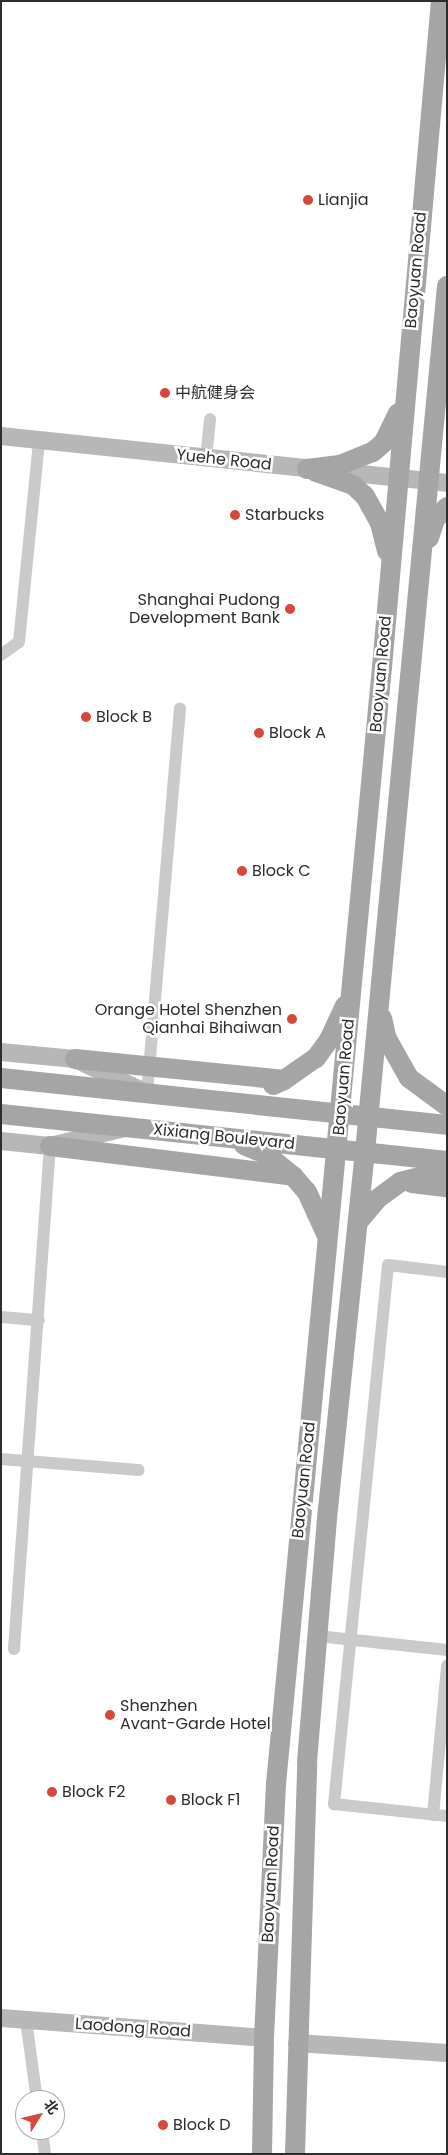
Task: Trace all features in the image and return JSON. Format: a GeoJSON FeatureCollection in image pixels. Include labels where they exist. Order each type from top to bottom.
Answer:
{"type":"FeatureCollection","features":[{"type":"Feature","properties":{"kind":"main road","name":"Baoyuan Road"},"geometry":{"type":"LineString","coordinates":[[262,2154],[264,2038],[276,1784],[391,574],[406,380],[441,1]]}},
{"type":"Feature","properties":{"kind":"main road","name":"Baoyuan Road"},"geometry":{"type":"LineString","coordinates":[[295,2154],[306,1762],[418,586],[438,482],[436,397],[447,286]]}},
{"type":"Feature","properties":{"kind":"main road"},"geometry":{"type":"LineString","coordinates":[[307,469],[340,465],[373,452],[384,442],[392,430],[406,380]]}},
{"type":"Feature","properties":{"kind":"main road"},"geometry":{"type":"LineString","coordinates":[[436,397],[439,425],[447,447]]}},
{"type":"Feature","properties":{"kind":"main road"},"geometry":{"type":"LineString","coordinates":[[307,469],[353,486],[365,496],[380,523],[391,574]]}},
{"type":"Feature","properties":{"kind":"main road"},"geometry":{"type":"LineString","coordinates":[[418,586],[435,519],[447,507]]}},
{"type":"Feature","properties":{"kind":"main road"},"geometry":{"type":"LineString","coordinates":[[212,1100],[244,1094],[284,1080],[316,1058],[329,1040],[341,1017],[353,980]]}},
{"type":"Feature","properties":{"kind":"main road"},"geometry":{"type":"LineString","coordinates":[[381,981],[382,1019],[387,1039],[409,1078],[447,1106]]}},
{"type":"Feature","properties":{"kind":"main road"},"geometry":{"type":"LineString","coordinates":[[75,1059],[284,1080]]}},
{"type":"Feature","properties":{"kind":"main road"},"geometry":{"type":"LineString","coordinates":[[1,1078],[447,1125]]}},
{"type":"Feature","properties":{"kind":"main road"},"geometry":{"type":"LineString","coordinates":[[426,1091],[447,1094]]}},
{"type":"Feature","properties":{"kind":"main road","name":"Xixiang Boulevard"},"geometry":{"type":"LineString","coordinates":[[1,1114],[447,1161]]}},
{"type":"Feature","properties":{"kind":"main road"},"geometry":{"type":"LineString","coordinates":[[216,1136],[249,1146],[267,1155],[293,1176],[310,1198],[328,1240]]}},
{"type":"Feature","properties":{"kind":"main road"},"geometry":{"type":"LineString","coordinates":[[50,1146],[293,1176]]}},
{"type":"Feature","properties":{"kind":"main road"},"geometry":{"type":"LineString","coordinates":[[358,1222],[377,1198],[400,1182],[447,1170]]}},
{"type":"Feature","properties":{"kind":"main road"},"geometry":{"type":"LineString","coordinates":[[400,1182],[447,1187]]}},
{"type":"Feature","properties":{"kind":"main road"},"geometry":{"type":"LineString","coordinates":[[324,1276],[332,1264],[341,1263],[348,1267],[352,1279]]}},
{"type":"Feature","properties":{"kind":"street"},"geometry":{"type":"LineString","coordinates":[[206,458],[210,419]]}},
{"type":"Feature","properties":{"kind":"street","name":"Yuehe Road"},"geometry":{"type":"LineString","coordinates":[[1,436],[438,482]]}},
{"type":"Feature","properties":{"kind":"street"},"geometry":{"type":"LineString","coordinates":[[1,655],[19,642],[39,440]]}},
{"type":"Feature","properties":{"kind":"street"},"geometry":{"type":"LineString","coordinates":[[1,1052],[75,1059],[147,1093],[180,708]]}},
{"type":"Feature","properties":{"kind":"street"},"geometry":{"type":"LineString","coordinates":[[1,1141],[50,1146],[128,1127]]}},
{"type":"Feature","properties":{"kind":"street"},"geometry":{"type":"LineString","coordinates":[[14,1649],[50,1146]]}},
{"type":"Feature","properties":{"kind":"street"},"geometry":{"type":"LineString","coordinates":[[447,1272],[388,1265],[334,1804],[447,1816]]}},
{"type":"Feature","properties":{"kind":"street"},"geometry":{"type":"LineString","coordinates":[[1,1317],[39,1320]]}},
{"type":"Feature","properties":{"kind":"street"},"geometry":{"type":"LineString","coordinates":[[1,1460],[139,1470]]}},
{"type":"Feature","properties":{"kind":"street"},"geometry":{"type":"LineString","coordinates":[[317,1636],[447,1650]]}},
{"type":"Feature","properties":{"kind":"street"},"geometry":{"type":"LineString","coordinates":[[433,1814],[447,1666]]}},
{"type":"Feature","properties":{"kind":"street","name":"Laodong Road"},"geometry":{"type":"LineString","coordinates":[[1,2018],[264,2038]]}},
{"type":"Feature","properties":{"kind":"street"},"geometry":{"type":"LineString","coordinates":[[26,2020],[36,2090]]}},
{"type":"Feature","properties":{"kind":"street"},"geometry":{"type":"LineString","coordinates":[[297,2043],[447,2053]]}},
{"type":"Feature","properties":{"kind":"street"},"geometry":{"type":"LineString","coordinates":[[43,2140],[45,2154]]}},
{"type":"Feature","properties":{"kind":"place","name":"Lianjia"},"geometry":{"type":"Point","coordinates":[308,200]}},
{"type":"Feature","properties":{"kind":"place","name":"中航健身会"},"geometry":{"type":"Point","coordinates":[165,393]}},
{"type":"Feature","properties":{"kind":"place","name":"Starbucks"},"geometry":{"type":"Point","coordinates":[235,515]}},
{"type":"Feature","properties":{"kind":"place","name":"Shanghai Pudong Development Bank"},"geometry":{"type":"Point","coordinates":[290,609]}},
{"type":"Feature","properties":{"kind":"place","name":"Block B"},"geometry":{"type":"Point","coordinates":[86,717]}},
{"type":"Feature","properties":{"kind":"place","name":"Block A"},"geometry":{"type":"Point","coordinates":[259,733]}},
{"type":"Feature","properties":{"kind":"place","name":"Block C"},"geometry":{"type":"Point","coordinates":[242,871]}},
{"type":"Feature","properties":{"kind":"place","name":"Orange Hotel Shenzhen Qianhai Bihaiwan"},"geometry":{"type":"Point","coordinates":[292,1019]}},
{"type":"Feature","properties":{"kind":"place","name":"Shenzhen Avant-Garde Hotel"},"geometry":{"type":"Point","coordinates":[110,1715]}},
{"type":"Feature","properties":{"kind":"place","name":"Block F2"},"geometry":{"type":"Point","coordinates":[52,1792]}},
{"type":"Feature","properties":{"kind":"place","name":"Block F1"},"geometry":{"type":"Point","coordinates":[171,1800]}},
{"type":"Feature","properties":{"kind":"place","name":"Block D"},"geometry":{"type":"Point","coordinates":[163,2125]}}]}
